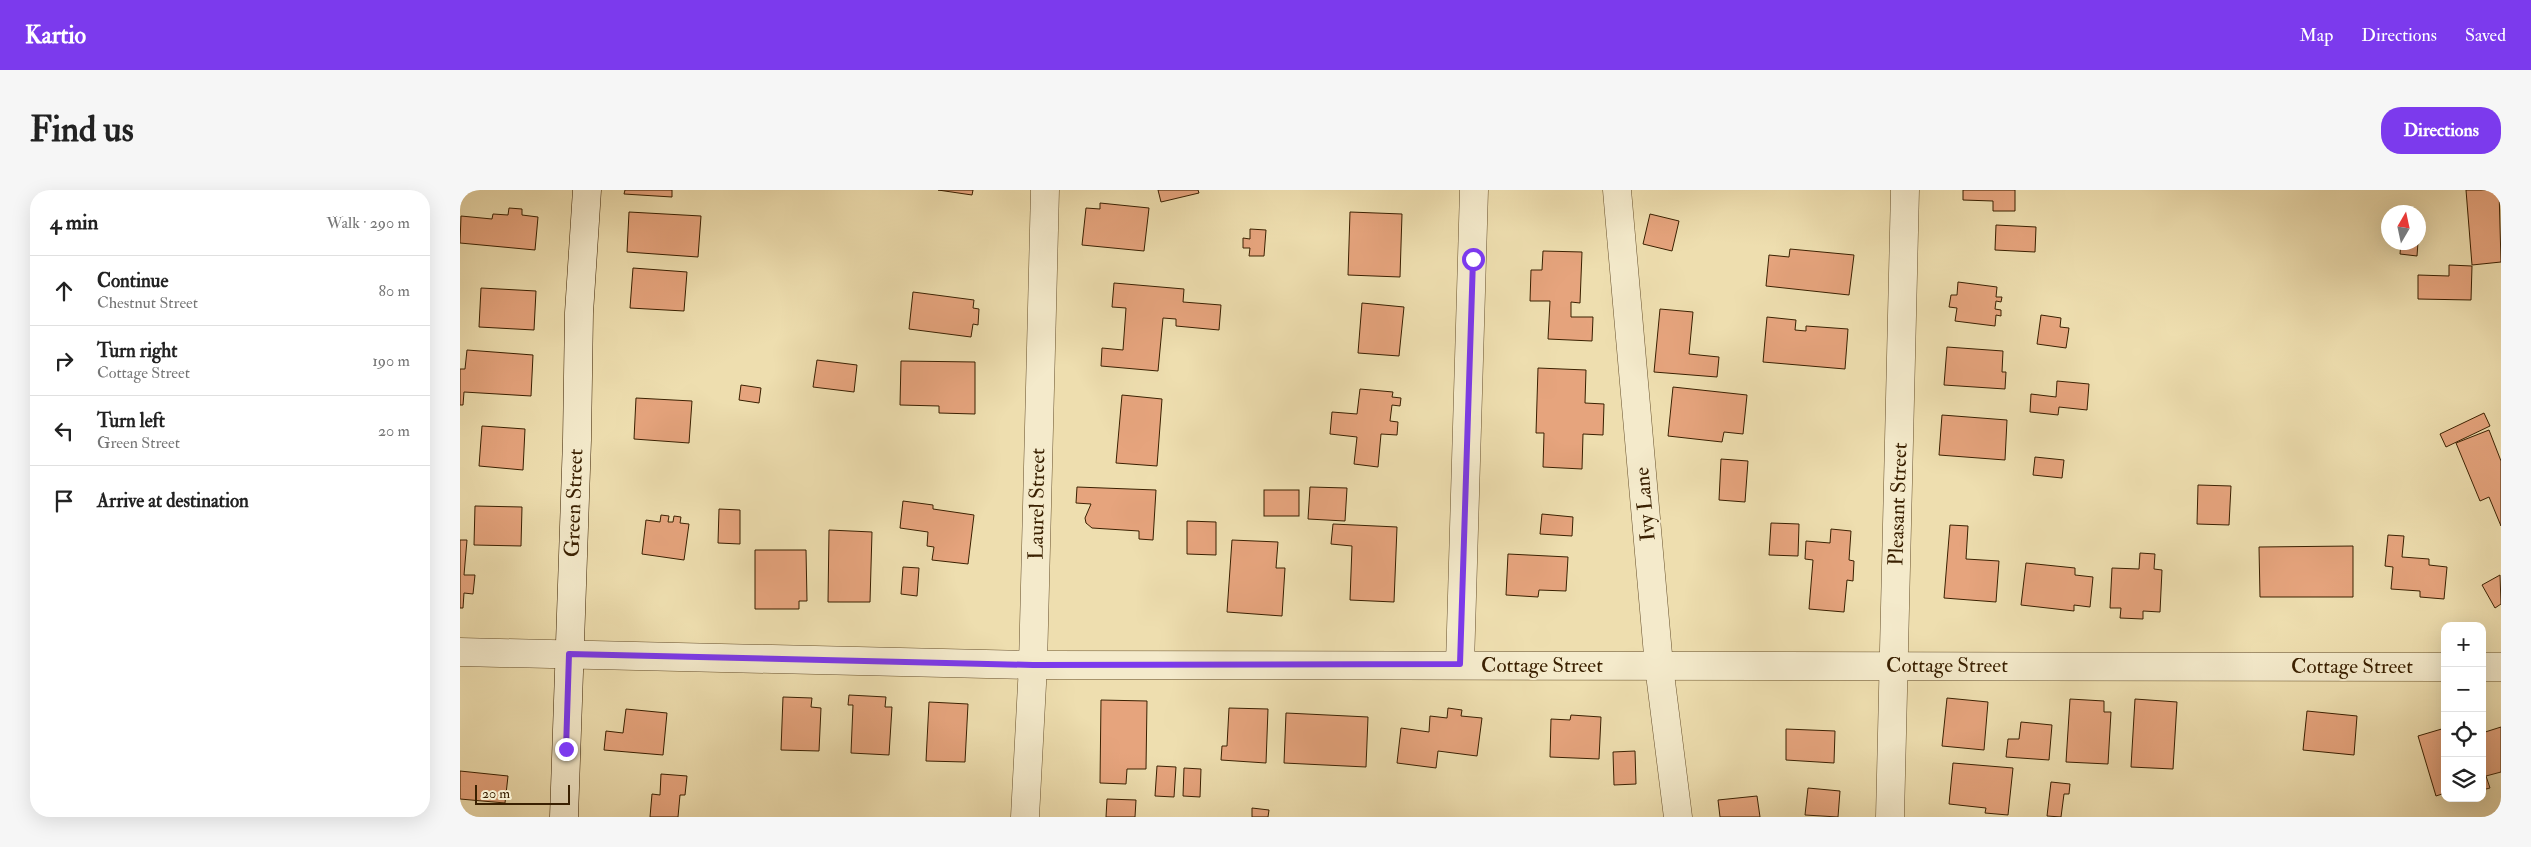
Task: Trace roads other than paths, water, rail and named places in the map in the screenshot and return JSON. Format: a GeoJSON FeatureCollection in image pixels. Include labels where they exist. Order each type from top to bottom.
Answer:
{"type":"FeatureCollection","features":[{"type":"Feature","properties":{"kind":"street","name":"Green Street"},"geometry":{"type":"LineString","coordinates":[[564,817],[579,313],[587,190]]}},
{"type":"Feature","properties":{"kind":"street","name":"Laurel Street"},"geometry":{"type":"LineString","coordinates":[[1025,817],[1033,665],[1045,190]]}},
{"type":"Feature","properties":{"kind":"street"},"geometry":{"type":"LineString","coordinates":[[1460,664],[1474,190]]}},
{"type":"Feature","properties":{"kind":"street","name":"Ivy Lane"},"geometry":{"type":"LineString","coordinates":[[1617,190],[1659,666],[1678,817]]}},
{"type":"Feature","properties":{"kind":"street","name":"Pleasant Street"},"geometry":{"type":"LineString","coordinates":[[1890,817],[1906,190]]}},
{"type":"Feature","properties":{"kind":"street","name":"Cottage Street"},"geometry":{"type":"LineString","coordinates":[[460,652],[1033,665],[2441,666]]}},
{"type":"Feature","properties":{"kind":"street"},"geometry":{"type":"LineString","coordinates":[[2486,667],[2501,667]]}}]}
